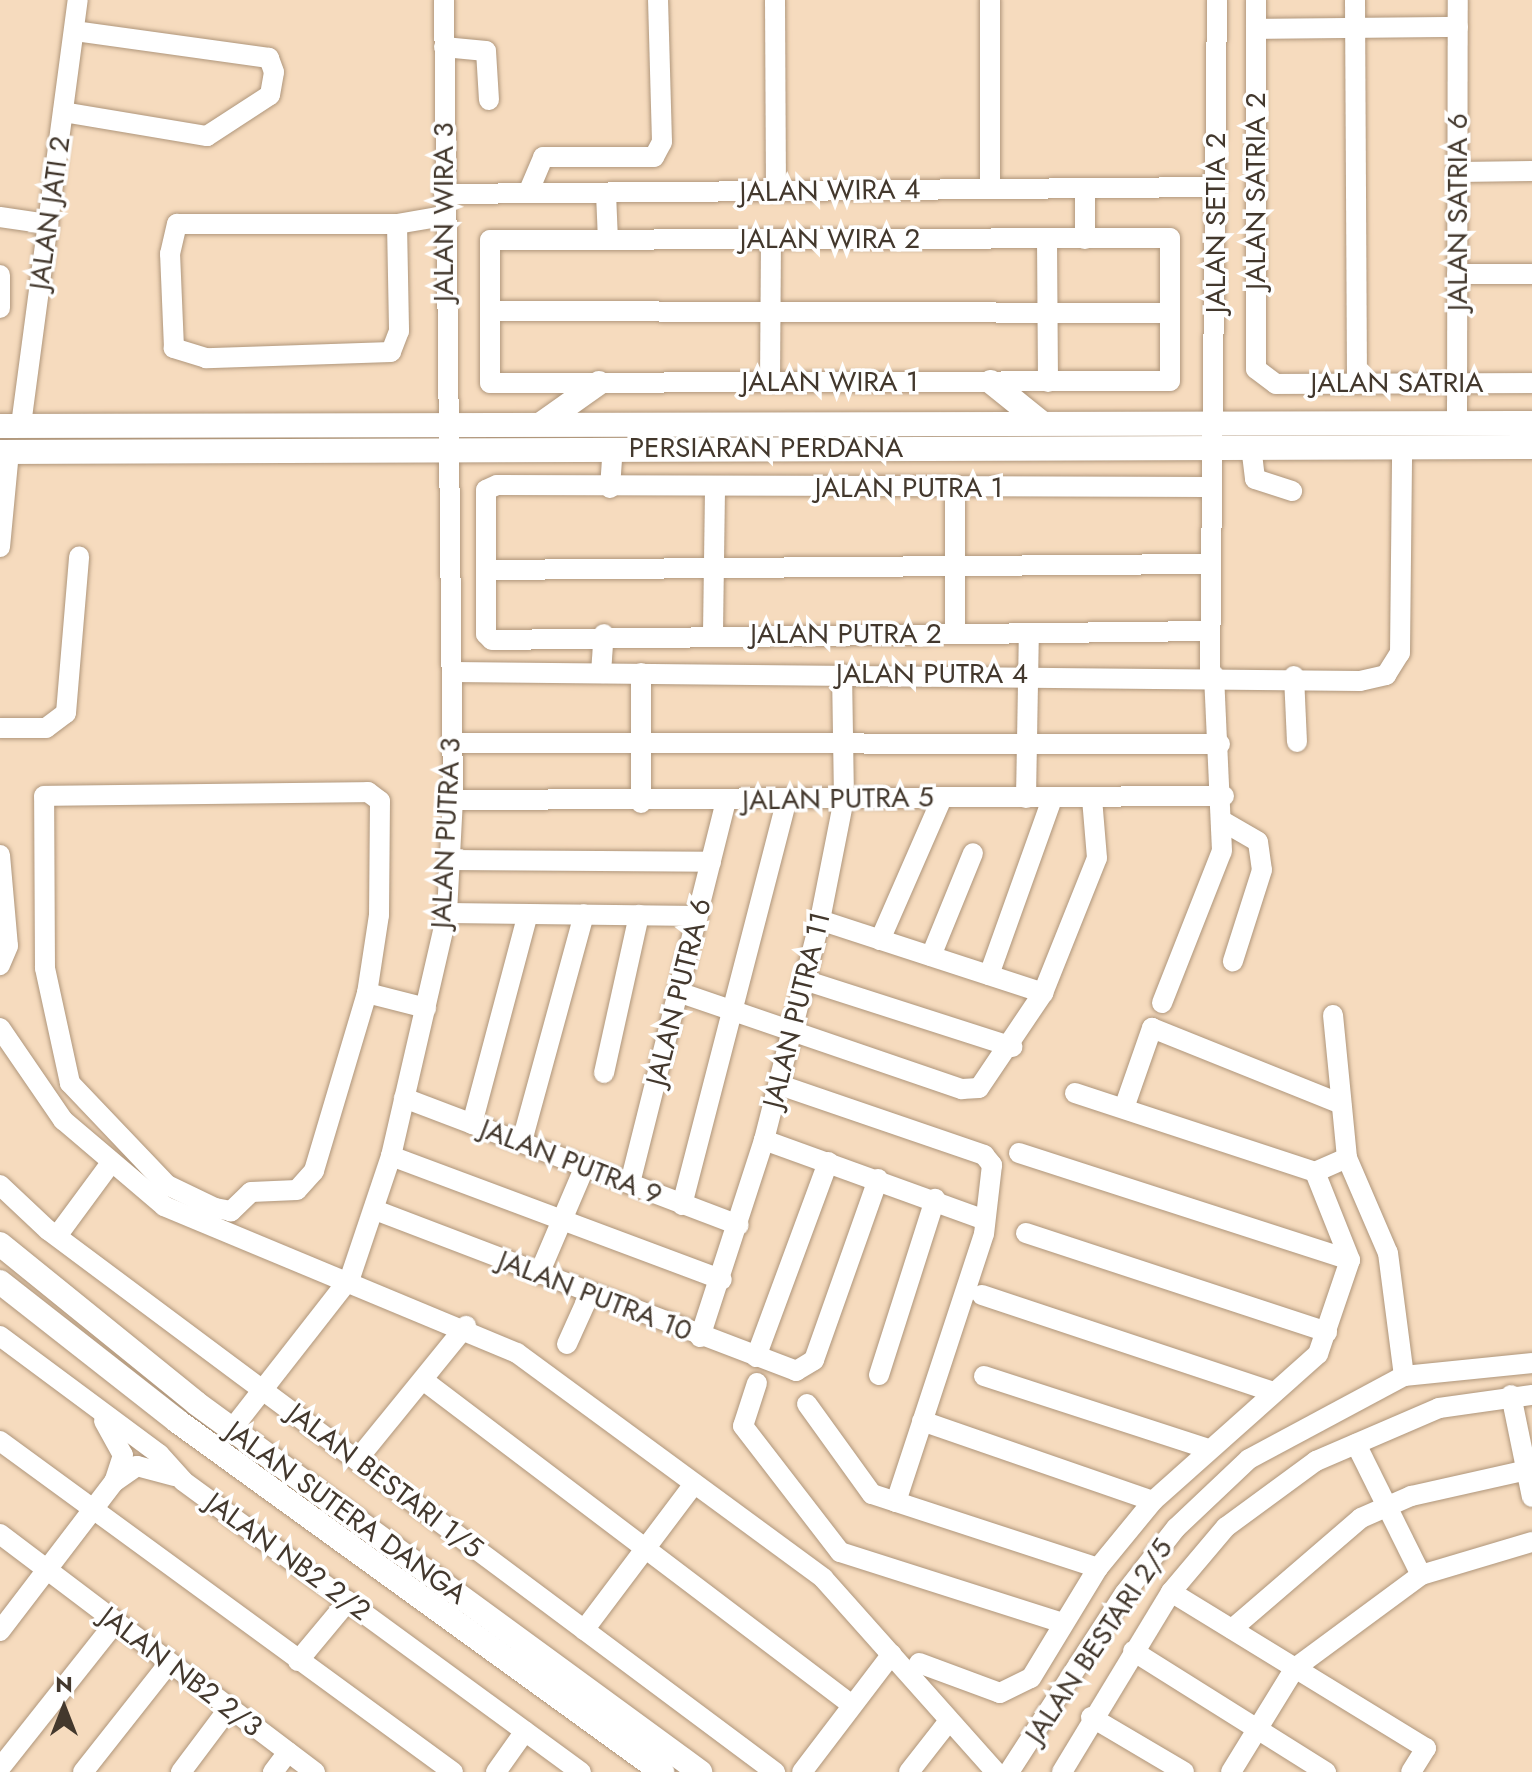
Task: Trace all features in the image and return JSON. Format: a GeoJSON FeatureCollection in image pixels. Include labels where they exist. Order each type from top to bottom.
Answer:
{"type":"FeatureCollection","features":[{"type":"Feature","properties":{"kind":"main road"},"geometry":{"type":"LineString","coordinates":[[991,382],[1042,423]]}},
{"type":"Feature","properties":{"kind":"main road"},"geometry":{"type":"LineString","coordinates":[[541,424],[599,383]]}},
{"type":"Feature","properties":{"kind":"main road","name":"PERSIARAN PERDANA"},"geometry":{"type":"LineString","coordinates":[[10,426],[1042,423],[1213,435],[1251,446],[1532,447]]}},
{"type":"Feature","properties":{"kind":"main road","name":"PERSIARAN PERDANA"},"geometry":{"type":"LineString","coordinates":[[4,461],[1213,435],[1457,423],[1532,423]]}},
{"type":"Feature","properties":{"kind":"main road","name":"JALAN SUTERA DANGA"},"geometry":{"type":"LineString","coordinates":[[0,1244],[232,1429],[700,1772]]}},
{"type":"Feature","properties":{"kind":"main road","name":"JALAN SUTERA DANGA"},"geometry":{"type":"LineString","coordinates":[[0,1282],[177,1421],[662,1772]]}},
{"type":"Feature","properties":{"kind":"street","name":"JALAN JATI 2"},"geometry":{"type":"LineString","coordinates":[[10,426],[48,224],[78,0]]}},
{"type":"Feature","properties":{"kind":"street","name":"JALAN WIRA 3"},"geometry":{"type":"LineString","coordinates":[[444,0],[444,424]]}},
{"type":"Feature","properties":{"kind":"street"},"geometry":{"type":"LineString","coordinates":[[528,193],[543,157],[654,157],[662,142],[658,0]]}},
{"type":"Feature","properties":{"kind":"street"},"geometry":{"type":"LineString","coordinates":[[775,0],[776,191]]}},
{"type":"Feature","properties":{"kind":"street"},"geometry":{"type":"LineString","coordinates":[[990,0],[990,189]]}},
{"type":"Feature","properties":{"kind":"street","name":"JALAN SETIA 2"},"geometry":{"type":"LineString","coordinates":[[1162,1003],[1222,851],[1224,822],[1209,631],[1208,487],[1213,435],[1217,0]]}},
{"type":"Feature","properties":{"kind":"street","name":"JALAN SATRIA 2"},"geometry":{"type":"LineString","coordinates":[[1256,0],[1256,369],[1264,380]]}},
{"type":"Feature","properties":{"kind":"street"},"geometry":{"type":"LineString","coordinates":[[1355,0],[1357,384]]}},
{"type":"Feature","properties":{"kind":"street","name":"JALAN SATRIA 6"},"geometry":{"type":"LineString","coordinates":[[1457,423],[1458,0]]}},
{"type":"Feature","properties":{"kind":"street"},"geometry":{"type":"LineString","coordinates":[[1256,29],[1458,27]]}},
{"type":"Feature","properties":{"kind":"street"},"geometry":{"type":"LineString","coordinates":[[63,112],[194,139],[270,95],[274,72],[269,58],[74,31]]}},
{"type":"Feature","properties":{"kind":"street"},"geometry":{"type":"LineString","coordinates":[[444,47],[486,51],[489,100]]}},
{"type":"Feature","properties":{"kind":"street"},"geometry":{"type":"LineString","coordinates":[[1458,172],[1532,171]]}},
{"type":"Feature","properties":{"kind":"street","name":"JALAN WIRA 4"},"geometry":{"type":"LineString","coordinates":[[444,194],[1216,187]]}},
{"type":"Feature","properties":{"kind":"street"},"geometry":{"type":"LineString","coordinates":[[1085,188],[1085,239]]}},
{"type":"Feature","properties":{"kind":"street"},"geometry":{"type":"LineString","coordinates":[[606,193],[608,240]]}},
{"type":"Feature","properties":{"kind":"street"},"geometry":{"type":"LineString","coordinates":[[397,224],[399,331],[391,352],[206,358],[174,348],[170,254],[177,224],[397,224],[444,216]]}},
{"type":"Feature","properties":{"kind":"street"},"geometry":{"type":"LineString","coordinates":[[0,217],[48,224]]}},
{"type":"Feature","properties":{"kind":"street","name":"JALAN WIRA 2"},"geometry":{"type":"LineString","coordinates":[[490,311],[490,240],[1170,238],[1170,313]]}},
{"type":"Feature","properties":{"kind":"street"},"geometry":{"type":"LineString","coordinates":[[770,382],[771,239]]}},
{"type":"Feature","properties":{"kind":"street"},"geometry":{"type":"LineString","coordinates":[[1047,239],[1048,382]]}},
{"type":"Feature","properties":{"kind":"street"},"geometry":{"type":"LineString","coordinates":[[1457,274],[1532,274]]}},
{"type":"Feature","properties":{"kind":"street"},"geometry":{"type":"LineString","coordinates":[[0,275],[0,308]]}},
{"type":"Feature","properties":{"kind":"street"},"geometry":{"type":"LineString","coordinates":[[490,311],[1170,313]]}},
{"type":"Feature","properties":{"kind":"street","name":"JALAN WIRA 1"},"geometry":{"type":"LineString","coordinates":[[490,311],[490,383],[1170,381],[1170,313]]}},
{"type":"Feature","properties":{"kind":"street","name":"JALAN SATRIA"},"geometry":{"type":"LineString","coordinates":[[1264,380],[1357,384],[1532,383]]}},
{"type":"Feature","properties":{"kind":"street","name":"JALAN PUTRA 3"},"geometry":{"type":"LineString","coordinates":[[232,1429],[350,1278],[391,1156],[447,913],[453,800],[444,424]]}},
{"type":"Feature","properties":{"kind":"street"},"geometry":{"type":"LineString","coordinates":[[1251,446],[1255,479],[1292,491]]}},
{"type":"Feature","properties":{"kind":"street","name":"JALAN PUTRA 4"},"geometry":{"type":"LineString","coordinates":[[452,672],[1212,675],[1360,681],[1386,675],[1400,653],[1402,447]]}},
{"type":"Feature","properties":{"kind":"street"},"geometry":{"type":"LineString","coordinates":[[610,488],[613,449]]}},
{"type":"Feature","properties":{"kind":"street"},"geometry":{"type":"LineString","coordinates":[[0,547],[4,461]]}},
{"type":"Feature","properties":{"kind":"street","name":"JALAN PUTRA 1"},"geometry":{"type":"LineString","coordinates":[[486,570],[486,490],[1208,487]]}},
{"type":"Feature","properties":{"kind":"street"},"geometry":{"type":"LineString","coordinates":[[713,633],[715,488]]}},
{"type":"Feature","properties":{"kind":"street"},"geometry":{"type":"LineString","coordinates":[[955,488],[955,634]]}},
{"type":"Feature","properties":{"kind":"street"},"geometry":{"type":"LineString","coordinates":[[0,728],[46,728],[66,713],[79,557]]}},
{"type":"Feature","properties":{"kind":"street"},"geometry":{"type":"LineString","coordinates":[[486,570],[1209,564]]}},
{"type":"Feature","properties":{"kind":"street","name":"JALAN PUTRA 2"},"geometry":{"type":"LineString","coordinates":[[486,570],[486,634],[492,640],[604,634],[1209,631]]}},
{"type":"Feature","properties":{"kind":"street"},"geometry":{"type":"LineString","coordinates":[[601,673],[604,634]]}},
{"type":"Feature","properties":{"kind":"street"},"geometry":{"type":"LineString","coordinates":[[1026,798],[1029,634]]}},
{"type":"Feature","properties":{"kind":"street"},"geometry":{"type":"LineString","coordinates":[[641,673],[641,803]]}},
{"type":"Feature","properties":{"kind":"street","name":"JALAN PUTRA 11"},"geometry":{"type":"LineString","coordinates":[[700,1337],[722,1280],[780,1085],[820,920],[844,799],[842,674]]}},
{"type":"Feature","properties":{"kind":"street"},"geometry":{"type":"LineString","coordinates":[[1294,676],[1297,742]]}},
{"type":"Feature","properties":{"kind":"street"},"geometry":{"type":"LineString","coordinates":[[452,743],[1220,744]]}},
{"type":"Feature","properties":{"kind":"street"},"geometry":{"type":"LineString","coordinates":[[368,792],[380,801],[381,815],[379,915],[367,993],[314,1171],[297,1190],[251,1192],[231,1211],[167,1185],[70,1083],[45,968],[44,796],[368,792]]}},
{"type":"Feature","properties":{"kind":"street","name":"JALAN PUTRA 5"},"geometry":{"type":"LineString","coordinates":[[453,800],[641,803],[1224,796]]}},
{"type":"Feature","properties":{"kind":"street"},"geometry":{"type":"LineString","coordinates":[[880,940],[942,798]]}},
{"type":"Feature","properties":{"kind":"street"},"geometry":{"type":"LineString","coordinates":[[989,975],[1052,799]]}},
{"type":"Feature","properties":{"kind":"street"},"geometry":{"type":"LineString","coordinates":[[681,993],[793,1027],[962,1089],[993,1078],[1043,993],[1097,858],[1092,799]]}},
{"type":"Feature","properties":{"kind":"street"},"geometry":{"type":"LineString","coordinates":[[682,1205],[787,800]]}},
{"type":"Feature","properties":{"kind":"street","name":"JALAN PUTRA 6"},"geometry":{"type":"LineString","coordinates":[[630,1183],[681,993],[726,801]]}},
{"type":"Feature","properties":{"kind":"street"},"geometry":{"type":"LineString","coordinates":[[1224,822],[1258,842],[1262,870],[1233,961]]}},
{"type":"Feature","properties":{"kind":"street"},"geometry":{"type":"LineString","coordinates":[[931,956],[973,853]]}},
{"type":"Feature","properties":{"kind":"street"},"geometry":{"type":"LineString","coordinates":[[0,855],[8,946],[0,965]]}},
{"type":"Feature","properties":{"kind":"street"},"geometry":{"type":"LineString","coordinates":[[450,860],[711,862]]}},
{"type":"Feature","properties":{"kind":"street"},"geometry":{"type":"LineString","coordinates":[[447,913],[698,916]]}},
{"type":"Feature","properties":{"kind":"street"},"geometry":{"type":"LineString","coordinates":[[472,1124],[528,914]]}},
{"type":"Feature","properties":{"kind":"street"},"geometry":{"type":"LineString","coordinates":[[522,1141],[584,914]]}},
{"type":"Feature","properties":{"kind":"street"},"geometry":{"type":"LineString","coordinates":[[604,1073],[639,915]]}},
{"type":"Feature","properties":{"kind":"street"},"geometry":{"type":"LineString","coordinates":[[820,920],[1043,993]]}},
{"type":"Feature","properties":{"kind":"street"},"geometry":{"type":"LineString","coordinates":[[804,980],[1013,1047]]}},
{"type":"Feature","properties":{"kind":"street"},"geometry":{"type":"LineString","coordinates":[[367,993],[426,1008]]}},
{"type":"Feature","properties":{"kind":"street"},"geometry":{"type":"LineString","coordinates":[[1333,1015],[1347,1158],[1388,1253],[1404,1376]]}},
{"type":"Feature","properties":{"kind":"street"},"geometry":{"type":"LineString","coordinates":[[0,1028],[63,1120],[110,1164],[164,1206],[466,1326],[517,1353],[823,1578],[948,1722],[996,1772]]}},
{"type":"Feature","properties":{"kind":"street"},"geometry":{"type":"LineString","coordinates":[[1124,1108],[1152,1028],[1341,1104]]}},
{"type":"Feature","properties":{"kind":"street"},"geometry":{"type":"LineString","coordinates":[[780,1085],[988,1157],[982,1219],[984,1234],[896,1502]]}},
{"type":"Feature","properties":{"kind":"street"},"geometry":{"type":"LineString","coordinates":[[1075,1093],[1315,1172],[1347,1158]]}},
{"type":"Feature","properties":{"kind":"street","name":"JALAN PUTRA 9"},"geometry":{"type":"LineString","coordinates":[[404,1098],[739,1225]]}},
{"type":"Feature","properties":{"kind":"street"},"geometry":{"type":"LineString","coordinates":[[764,1140],[935,1199],[982,1219]]}},
{"type":"Feature","properties":{"kind":"street"},"geometry":{"type":"LineString","coordinates":[[1019,1153],[1350,1260]]}},
{"type":"Feature","properties":{"kind":"street"},"geometry":{"type":"LineString","coordinates":[[391,1156],[722,1280]]}},
{"type":"Feature","properties":{"kind":"street"},"geometry":{"type":"LineString","coordinates":[[756,1357],[828,1162]]}},
{"type":"Feature","properties":{"kind":"street"},"geometry":{"type":"LineString","coordinates":[[57,1236],[110,1164]]}},
{"type":"Feature","properties":{"kind":"street"},"geometry":{"type":"LineString","coordinates":[[539,1274],[585,1166]]}},
{"type":"Feature","properties":{"kind":"street"},"geometry":{"type":"LineString","coordinates":[[919,1663],[1000,1693],[1019,1687],[1098,1568],[1153,1501],[1205,1448],[1318,1354],[1350,1260],[1315,1172]]}},
{"type":"Feature","properties":{"kind":"street","name":"JALAN PUTRA 10"},"geometry":{"type":"LineString","coordinates":[[375,1210],[700,1337],[796,1371],[814,1360],[878,1179]]}},
{"type":"Feature","properties":{"kind":"street","name":"JALAN BESTARI 1/5"},"geometry":{"type":"LineString","coordinates":[[0,1185],[57,1236],[775,1772]]}},
{"type":"Feature","properties":{"kind":"street"},"geometry":{"type":"LineString","coordinates":[[879,1375],[935,1199]]}},
{"type":"Feature","properties":{"kind":"street"},"geometry":{"type":"LineString","coordinates":[[1026,1233],[1327,1332]]}},
{"type":"Feature","properties":{"kind":"street"},"geometry":{"type":"LineString","coordinates":[[567,1344],[590,1293]]}},
{"type":"Feature","properties":{"kind":"street"},"geometry":{"type":"LineString","coordinates":[[982,1295],[1274,1392]]}},
{"type":"Feature","properties":{"kind":"street"},"geometry":{"type":"LineString","coordinates":[[357,1460],[466,1326]]}},
{"type":"Feature","properties":{"kind":"street","name":"JALAN NB2 2/2"},"geometry":{"type":"LineString","coordinates":[[0,1336],[98,1415],[159,1454],[183,1481],[581,1772]]}},
{"type":"Feature","properties":{"kind":"street","name":"JALAN BESTARI 2/5"},"geometry":{"type":"LineString","coordinates":[[1009,1772],[1176,1528],[1249,1459],[1404,1376],[1532,1363]]}},
{"type":"Feature","properties":{"kind":"street"},"geometry":{"type":"LineString","coordinates":[[984,1376],[1205,1448]]}},
{"type":"Feature","properties":{"kind":"street"},"geometry":{"type":"LineString","coordinates":[[423,1380],[644,1553],[852,1705]]}},
{"type":"Feature","properties":{"kind":"street"},"geometry":{"type":"LineString","coordinates":[[757,1383],[743,1426],[840,1552],[1062,1623]]}},
{"type":"Feature","properties":{"kind":"street"},"geometry":{"type":"LineString","coordinates":[[1062,1772],[1091,1717],[1171,1592],[1226,1527],[1316,1461],[1439,1408],[1522,1395],[1532,1497]]}},
{"type":"Feature","properties":{"kind":"street"},"geometry":{"type":"LineString","coordinates":[[807,1404],[872,1494],[1098,1568]]}},
{"type":"Feature","properties":{"kind":"street"},"geometry":{"type":"LineString","coordinates":[[0,1631],[114,1482],[123,1455],[98,1415]]}},
{"type":"Feature","properties":{"kind":"street"},"geometry":{"type":"LineString","coordinates":[[922,1421],[1153,1501]]}},
{"type":"Feature","properties":{"kind":"street"},"geometry":{"type":"LineString","coordinates":[[0,1441],[453,1772]]}},
{"type":"Feature","properties":{"kind":"street"},"geometry":{"type":"LineString","coordinates":[[1356,1444],[1421,1575]]}},
{"type":"Feature","properties":{"kind":"street"},"geometry":{"type":"LineString","coordinates":[[114,1482],[151,1465],[183,1481]]}},
{"type":"Feature","properties":{"kind":"street"},"geometry":{"type":"LineString","coordinates":[[1232,1629],[1361,1518],[1387,1507],[1529,1469]]}},
{"type":"Feature","properties":{"kind":"street"},"geometry":{"type":"LineString","coordinates":[[584,1630],[694,1484]]}},
{"type":"Feature","properties":{"kind":"street","name":"JALAN NB2 2/3"},"geometry":{"type":"LineString","coordinates":[[0,1534],[46,1573],[315,1772]]}},
{"type":"Feature","properties":{"kind":"street"},"geometry":{"type":"LineString","coordinates":[[1231,1772],[1295,1668],[1421,1575],[1532,1542]]}},
{"type":"Feature","properties":{"kind":"street"},"geometry":{"type":"LineString","coordinates":[[1171,1592],[1426,1748],[1411,1772]]}},
{"type":"Feature","properties":{"kind":"street"},"geometry":{"type":"LineString","coordinates":[[298,1661],[348,1601]]}},
{"type":"Feature","properties":{"kind":"street"},"geometry":{"type":"LineString","coordinates":[[0,1768],[115,1623]]}},
{"type":"Feature","properties":{"kind":"street"},"geometry":{"type":"LineString","coordinates":[[1133,1651],[1326,1772]]}},
{"type":"Feature","properties":{"kind":"street"},"geometry":{"type":"LineString","coordinates":[[802,1772],[892,1654]]}},
{"type":"Feature","properties":{"kind":"street"},"geometry":{"type":"LineString","coordinates":[[83,1772],[169,1663]]}},
{"type":"Feature","properties":{"kind":"street"},"geometry":{"type":"LineString","coordinates":[[181,1772],[229,1708]]}},
{"type":"Feature","properties":{"kind":"street"},"geometry":{"type":"LineString","coordinates":[[1091,1717],[1184,1772]]}},
{"type":"Feature","properties":{"kind":"street"},"geometry":{"type":"LineString","coordinates":[[909,1772],[948,1722]]}},
{"type":"Feature","properties":{"kind":"street"},"geometry":{"type":"LineString","coordinates":[[496,1772],[525,1731]]}},
{"type":"Feature","properties":{"kind":"street"},"geometry":{"type":"LineString","coordinates":[[273,1772],[288,1752]]}}]}
